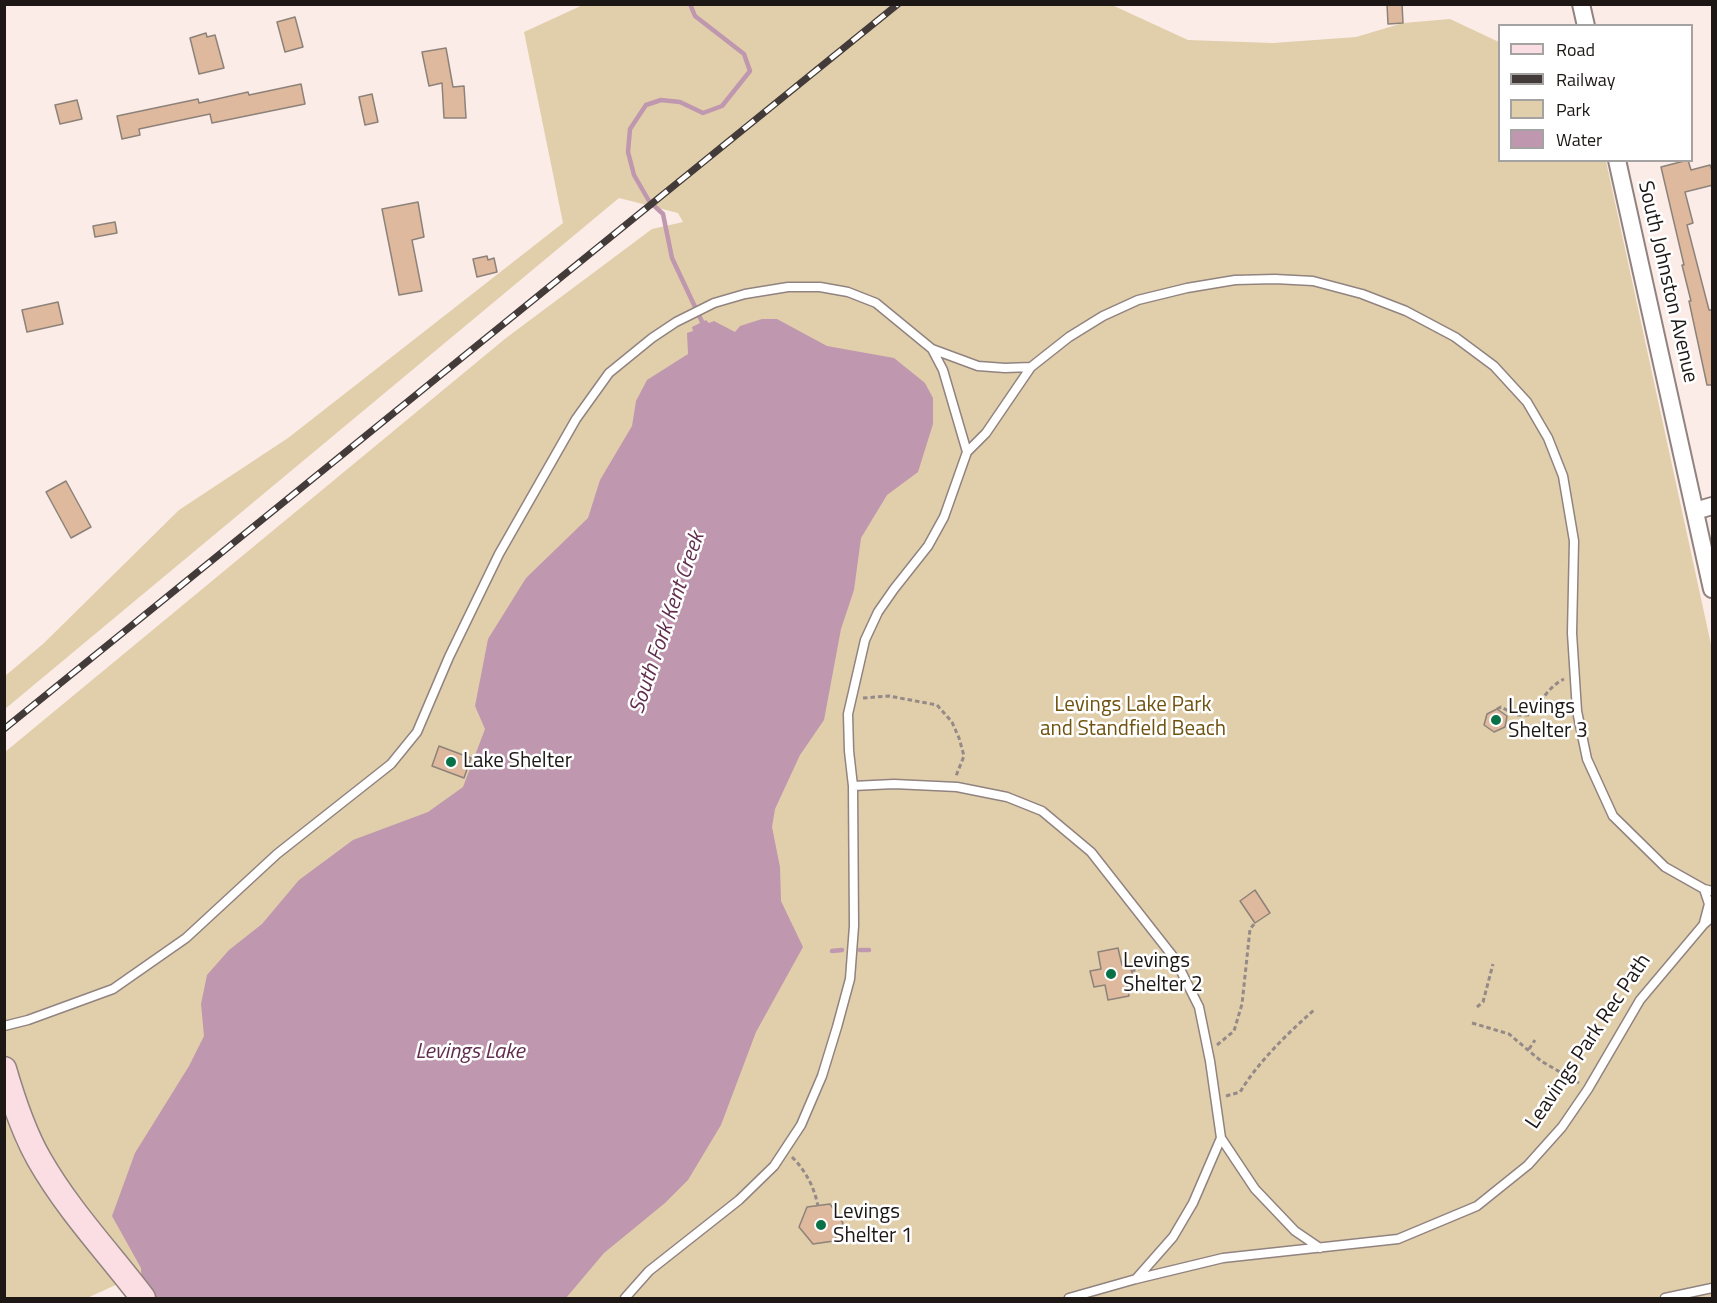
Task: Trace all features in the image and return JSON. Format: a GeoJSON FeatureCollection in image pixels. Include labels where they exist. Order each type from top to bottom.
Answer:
{"type":"FeatureCollection","features":[{"type":"Feature","properties":{"kind":"street"},"geometry":{"type":"LineString","coordinates":[[1581,4],[1586,24]]}},
{"type":"Feature","properties":{"kind":"street","name":"South Johnston Avenue"},"geometry":{"type":"LineString","coordinates":[[1617,162],[1713,589]]}},
{"type":"Feature","properties":{"kind":"street"},"geometry":{"type":"LineString","coordinates":[[1695,511],[1713,506]]}},
{"type":"Feature","properties":{"kind":"street"},"geometry":{"type":"LineString","coordinates":[[4,1069],[15,1108],[38,1158],[70,1207],[139,1293]]}},
{"type":"Feature","properties":{"kind":"lane"},"geometry":{"type":"LineString","coordinates":[[625,1299],[649,1271],[739,1200],[774,1166],[801,1125],[822,1076],[850,979],[854,926],[853,786],[849,751],[849,714],[865,640],[878,612],[928,546],[944,518],[967,452],[986,433],[1030,368],[1069,337],[1103,316],[1138,300],[1187,288],[1236,280],[1313,281],[1362,294],[1406,311],[1455,338],[1494,366],[1527,402],[1548,438],[1563,476],[1574,541],[1572,633],[1577,711],[1587,759],[1613,816],[1665,867],[1708,890],[1709,904],[1704,924]]}},
{"type":"Feature","properties":{"kind":"lane"},"geometry":{"type":"LineString","coordinates":[[4,1026],[28,1020],[113,988],[186,938],[277,854],[391,764],[417,732],[448,657],[500,554],[576,419],[609,373],[652,338],[676,322],[714,303],[746,294],[788,287],[820,287],[849,292],[876,303],[932,349],[978,366],[1030,368]]}},
{"type":"Feature","properties":{"kind":"lane"},"geometry":{"type":"LineString","coordinates":[[932,349],[943,370],[967,452]]}},
{"type":"Feature","properties":{"kind":"lane"},"geometry":{"type":"LineString","coordinates":[[853,786],[894,784],[957,787],[1007,797],[1042,811],[1091,852],[1175,959],[1199,1007],[1210,1061],[1221,1138],[1255,1190],[1295,1231],[1321,1248]]}},
{"type":"Feature","properties":{"kind":"lane"},"geometry":{"type":"LineString","coordinates":[[1069,1299],[1136,1279],[1223,1258],[1398,1239],[1477,1206],[1528,1165],[1562,1127],[1588,1089],[1640,1000],[1704,924],[1713,917]]}},
{"type":"Feature","properties":{"kind":"lane"},"geometry":{"type":"LineString","coordinates":[[1136,1279],[1178,1229],[1193,1203],[1221,1138]]}},
{"type":"Feature","properties":{"kind":"lane"},"geometry":{"type":"LineString","coordinates":[[1665,1299],[1713,1288]]}},
{"type":"Feature","properties":{"kind":"path"},"geometry":{"type":"LineString","coordinates":[[1563,669],[1564,688]]}},
{"type":"Feature","properties":{"kind":"path"},"geometry":{"type":"LineString","coordinates":[[1497,709],[1501,707],[1516,715],[1530,715],[1554,684],[1563,679],[1575,680]]}},
{"type":"Feature","properties":{"kind":"path"},"geometry":{"type":"LineString","coordinates":[[853,695],[860,698],[889,696],[937,705],[952,722],[960,738],[964,756],[954,781]]}},
{"type":"Feature","properties":{"kind":"path"},"geometry":{"type":"LineString","coordinates":[[1215,1041],[1215,1047],[1234,1031],[1242,1004],[1250,929],[1255,923]]}},
{"type":"Feature","properties":{"kind":"path"},"geometry":{"type":"LineString","coordinates":[[1131,971],[1175,959]]}},
{"type":"Feature","properties":{"kind":"path"},"geometry":{"type":"LineString","coordinates":[[1477,1007],[1483,1002],[1493,964]]}},
{"type":"Feature","properties":{"kind":"path"},"geometry":{"type":"LineString","coordinates":[[1216,1099],[1239,1092],[1251,1074],[1315,1009]]}},
{"type":"Feature","properties":{"kind":"path"},"geometry":{"type":"LineString","coordinates":[[1472,1023],[1509,1034],[1541,1061],[1578,1083]]}},
{"type":"Feature","properties":{"kind":"path"},"geometry":{"type":"LineString","coordinates":[[1529,1049],[1535,1040]]}},
{"type":"Feature","properties":{"kind":"path","name":"Leavings Park Rec Path"},"geometry":{"type":"LineString","coordinates":[[1574,1091],[1584,1074]]}},
{"type":"Feature","properties":{"kind":"path"},"geometry":{"type":"LineString","coordinates":[[785,1149],[799,1164],[814,1187],[818,1206]]}},
{"type":"Feature","properties":{"kind":"green space","name":"Levings Lake Park and Standfield Beach"},"geometry":{"type":"Polygon","coordinates":[[[585,4],[1112,5],[1188,40],[1273,43],[1356,37],[1403,23],[1450,19],[1498,42],[1498,162],[1606,162],[1712,649],[1712,1298],[157,1298],[140,1274],[87,1298],[5,1298],[5,752],[506,338],[652,229],[683,222],[678,213],[619,198],[5,709],[5,676],[44,643],[179,510],[288,438],[563,223],[524,32],[585,4]]]}},
{"type":"Feature","properties":{"kind":"water","name":"Levings Lake"},"geometry":{"type":"Polygon","coordinates":[[[762,319],[777,319],[827,346],[894,358],[925,383],[933,398],[933,424],[918,472],[887,495],[861,538],[854,590],[841,629],[824,720],[800,755],[775,809],[772,827],[780,867],[781,901],[803,947],[756,1032],[721,1125],[688,1180],[665,1203],[604,1253],[566,1298],[127,1298],[142,1287],[141,1268],[112,1216],[135,1153],[189,1066],[204,1036],[201,1004],[207,975],[229,950],[262,924],[299,880],[353,840],[428,812],[463,787],[485,729],[475,706],[488,639],[526,578],[588,518],[600,480],[632,426],[636,401],[647,380],[688,354],[687,333],[693,331],[692,327],[706,320],[709,323],[714,321],[735,332],[740,326],[762,319]]]}},
{"type":"Feature","properties":{"kind":"building"},"geometry":{"type":"Polygon","coordinates":[[[1387,4],[1402,4],[1403,23],[1388,24],[1387,4]]]}},
{"type":"Feature","properties":{"kind":"building"},"geometry":{"type":"Polygon","coordinates":[[[295,17],[303,47],[285,52],[277,22],[295,17]]]}},
{"type":"Feature","properties":{"kind":"building"},"geometry":{"type":"Polygon","coordinates":[[[206,33],[207,37],[215,35],[224,68],[199,74],[190,38],[206,33]]]}},
{"type":"Feature","properties":{"kind":"building"},"geometry":{"type":"Polygon","coordinates":[[[446,48],[453,87],[464,86],[466,118],[444,118],[442,83],[429,86],[422,52],[446,48]]]}},
{"type":"Feature","properties":{"kind":"building"},"geometry":{"type":"Polygon","coordinates":[[[301,84],[305,104],[212,123],[210,114],[139,129],[140,135],[122,139],[117,116],[198,99],[199,103],[248,92],[249,95],[301,84]]]}},
{"type":"Feature","properties":{"kind":"building"},"geometry":{"type":"Polygon","coordinates":[[[372,94],[378,122],[365,125],[359,97],[372,94]]]}},
{"type":"Feature","properties":{"kind":"building"},"geometry":{"type":"Polygon","coordinates":[[[77,100],[82,119],[60,124],[55,105],[77,100]]]}},
{"type":"Feature","properties":{"kind":"building"},"geometry":{"type":"Polygon","coordinates":[[[1689,162],[1691,170],[1710,165],[1713,173],[1713,185],[1685,192],[1693,223],[1687,225],[1709,310],[1713,310],[1713,385],[1707,385],[1682,265],[1684,265],[1661,167],[1689,162]]]}},
{"type":"Feature","properties":{"kind":"building"},"geometry":{"type":"Polygon","coordinates":[[[418,202],[424,237],[412,240],[422,291],[399,295],[382,209],[418,202]]]}},
{"type":"Feature","properties":{"kind":"building"},"geometry":{"type":"Polygon","coordinates":[[[115,222],[117,233],[95,237],[93,226],[115,222]]]}},
{"type":"Feature","properties":{"kind":"building"},"geometry":{"type":"Polygon","coordinates":[[[487,256],[488,260],[494,258],[497,272],[477,277],[473,259],[487,256]]]}},
{"type":"Feature","properties":{"kind":"building"},"geometry":{"type":"Polygon","coordinates":[[[58,302],[63,324],[27,332],[22,310],[58,302]]]}},
{"type":"Feature","properties":{"kind":"building"},"geometry":{"type":"Polygon","coordinates":[[[66,481],[91,527],[71,538],[46,492],[66,481]]]}},
{"type":"Feature","properties":{"kind":"building","name":"Levings Shelter 3"},"geometry":{"type":"Polygon","coordinates":[[[1497,709],[1507,716],[1505,727],[1494,732],[1484,725],[1487,714],[1497,709]]]}},
{"type":"Feature","properties":{"kind":"building","name":"Lake Shelter"},"geometry":{"type":"Polygon","coordinates":[[[439,746],[471,758],[464,778],[432,766],[439,746]]]}},
{"type":"Feature","properties":{"kind":"building"},"geometry":{"type":"Polygon","coordinates":[[[1255,890],[1270,913],[1255,923],[1240,901],[1255,890]]]}},
{"type":"Feature","properties":{"kind":"building","name":"Levings Shelter 2"},"geometry":{"type":"Polygon","coordinates":[[[1118,948],[1122,965],[1130,964],[1133,977],[1126,979],[1129,996],[1108,1000],[1105,985],[1094,987],[1090,971],[1101,969],[1098,952],[1118,948]]]}},
{"type":"Feature","properties":{"kind":"building","name":"Levings Shelter 1"},"geometry":{"type":"Polygon","coordinates":[[[830,1204],[843,1223],[834,1241],[813,1244],[799,1227],[807,1207],[830,1204]]]}},
{"type":"Feature","properties":{"kind":"waterway","name":"South Fork Kent Creek"},"geometry":{"type":"LineString","coordinates":[[690,4],[695,16],[744,54],[750,71],[722,106],[703,113],[680,102],[661,100],[646,105],[630,129],[628,152],[634,175],[649,201],[663,214],[672,258],[704,326]]}},
{"type":"Feature","properties":{"kind":"waterway"},"geometry":{"type":"LineString","coordinates":[[832,951],[842,950]]}},
{"type":"Feature","properties":{"kind":"waterway"},"geometry":{"type":"LineString","coordinates":[[860,950],[869,950]]}},
{"type":"Feature","properties":{"kind":"railway"},"geometry":{"type":"LineString","coordinates":[[4,729],[898,4]]}},
{"type":"Feature","properties":{"kind":"place","name":"Levings Shelter 3"},"geometry":{"type":"Point","coordinates":[1496,720]}},
{"type":"Feature","properties":{"kind":"place","name":"Lake Shelter"},"geometry":{"type":"Point","coordinates":[451,762]}},
{"type":"Feature","properties":{"kind":"place","name":"Levings Shelter 2"},"geometry":{"type":"Point","coordinates":[1111,974]}},
{"type":"Feature","properties":{"kind":"place","name":"Levings Shelter 1"},"geometry":{"type":"Point","coordinates":[821,1225]}}]}
